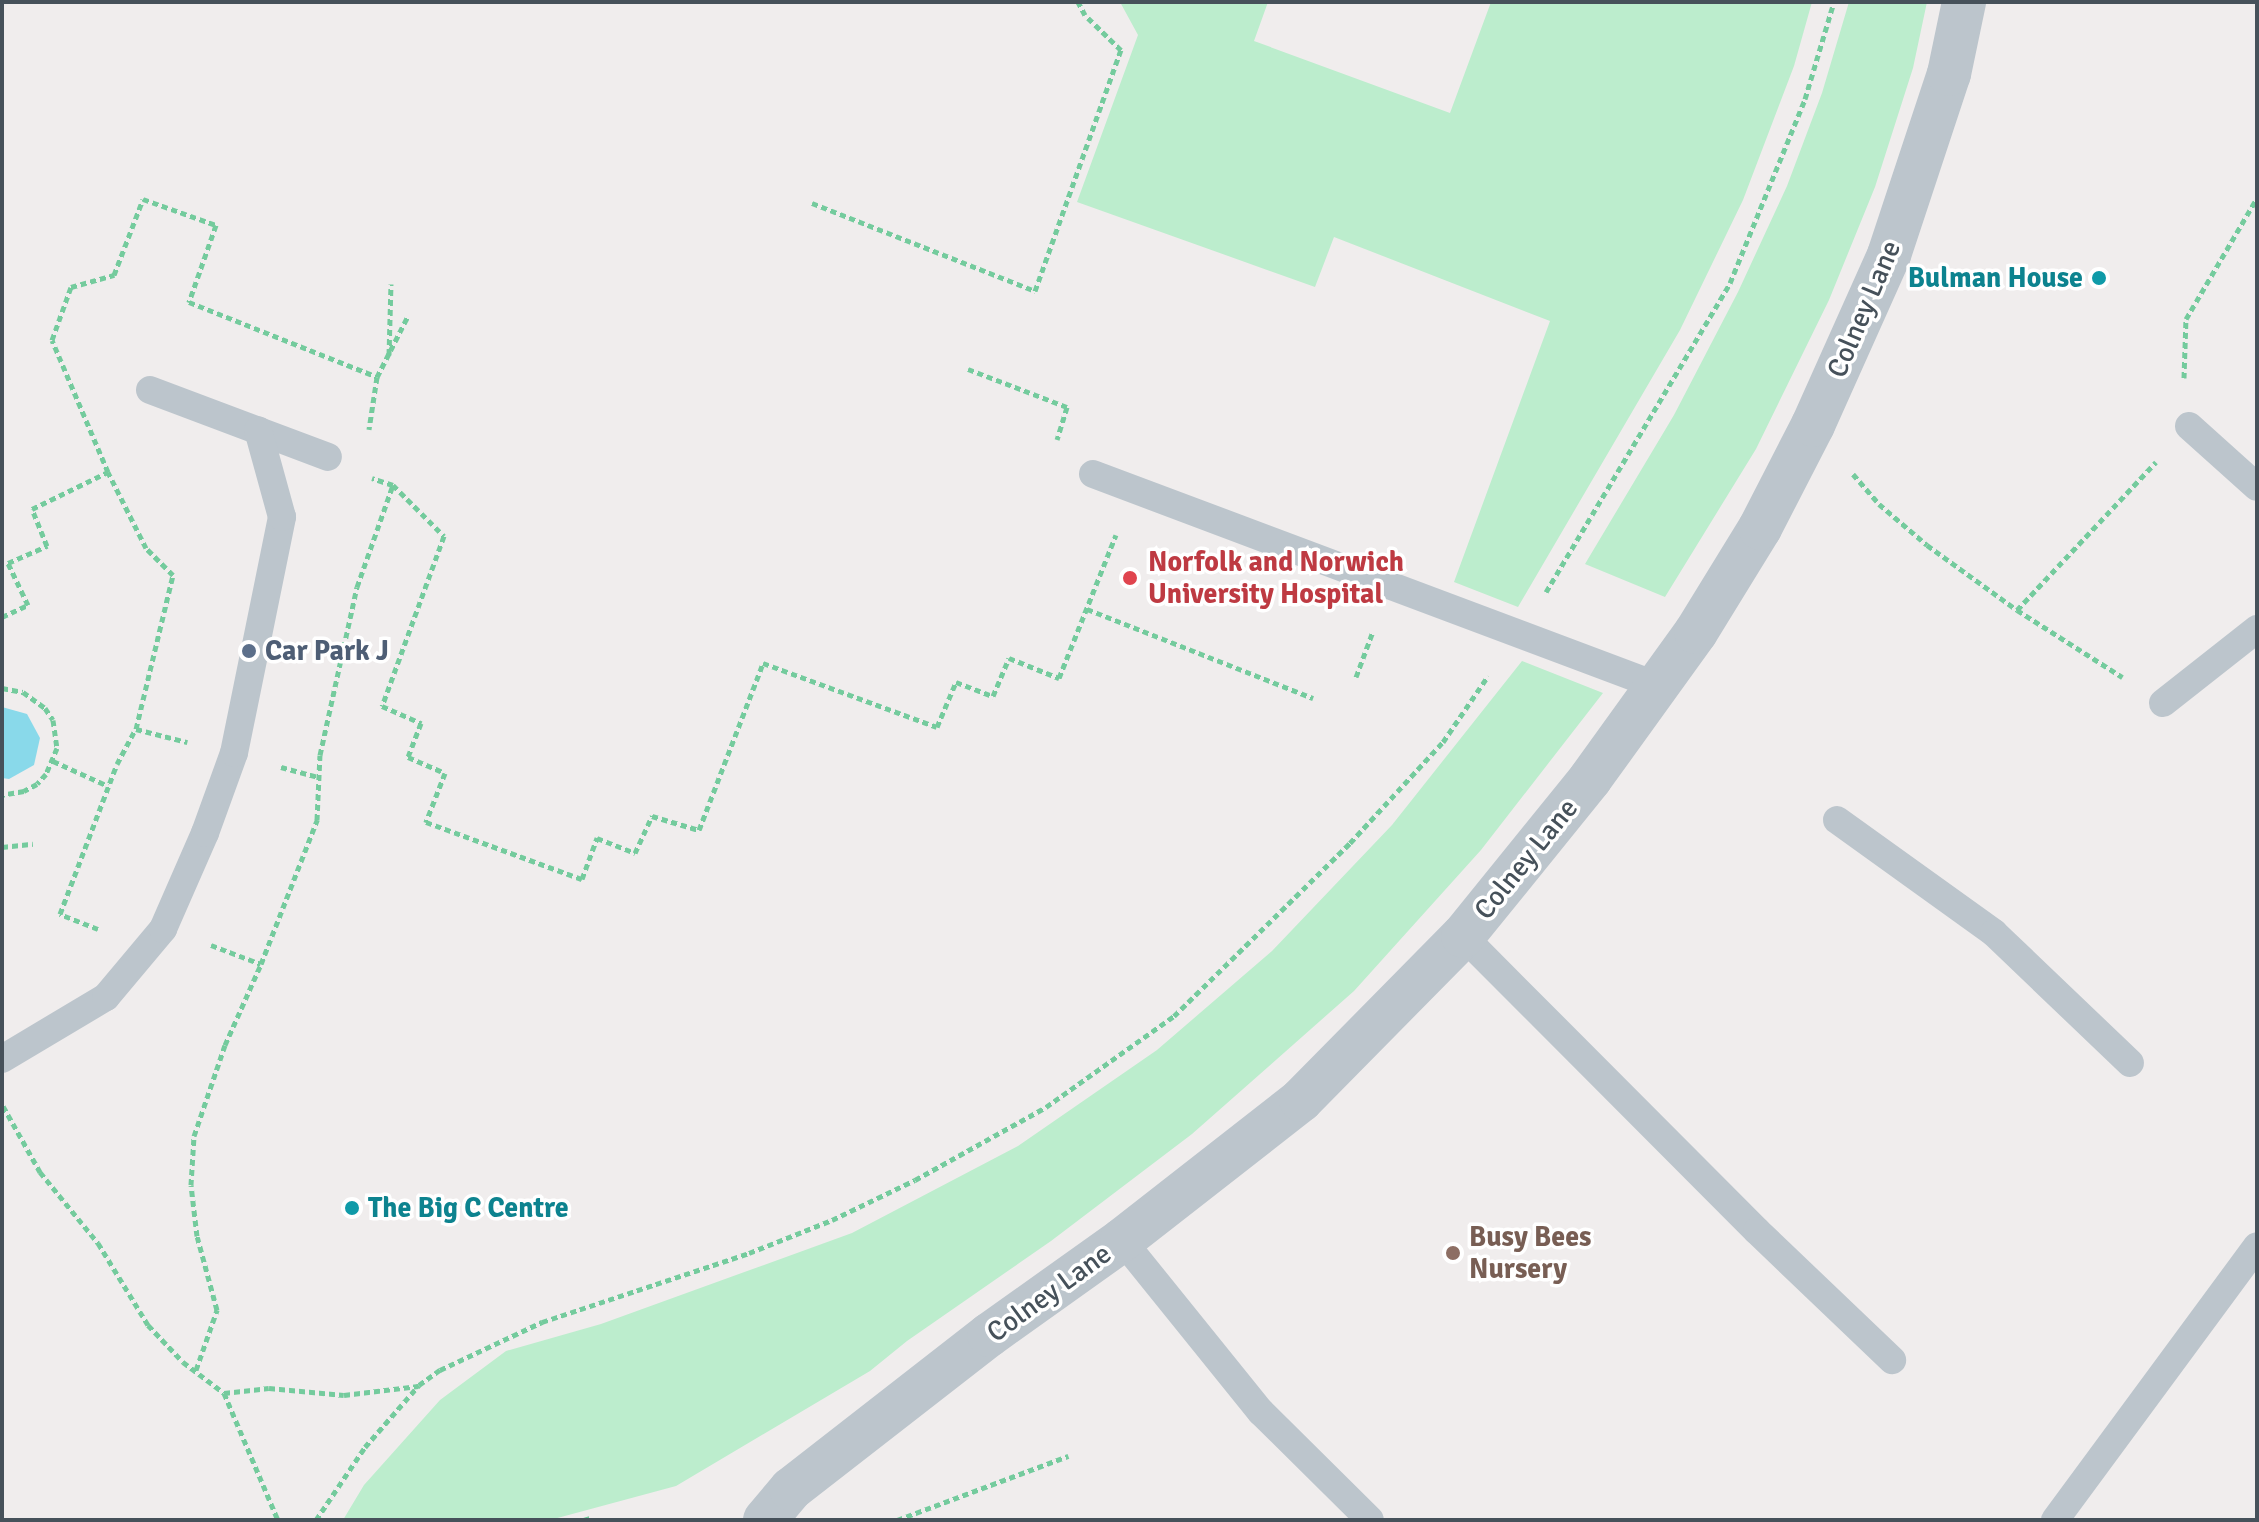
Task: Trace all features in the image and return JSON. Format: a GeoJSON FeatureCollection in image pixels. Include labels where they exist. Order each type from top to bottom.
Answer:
{"type":"FeatureCollection","features":[{"type":"Feature","properties":{"kind":"street","name":"Colney Lane"},"geometry":{"type":"LineString","coordinates":[[728,1520],[778,1505],[989,1335],[1122,1240],[1301,1100],[1463,936],[1590,779],[1658,686],[1696,632],[1760,528],[1813,425],[1883,270],[1949,74],[1964,2]]}},
{"type":"Feature","properties":{"kind":"lane"},"geometry":{"type":"LineString","coordinates":[[150,390],[328,457]]}},
{"type":"Feature","properties":{"kind":"lane"},"geometry":{"type":"LineString","coordinates":[[2189,426],[2257,487]]}},
{"type":"Feature","properties":{"kind":"lane"},"geometry":{"type":"LineString","coordinates":[[2,1059],[106,997],[163,929],[205,833],[234,753],[282,517],[258,430]]}},
{"type":"Feature","properties":{"kind":"lane"},"geometry":{"type":"LineString","coordinates":[[1093,474],[1658,686]]}},
{"type":"Feature","properties":{"kind":"lane"},"geometry":{"type":"LineString","coordinates":[[2163,703],[2257,629]]}},
{"type":"Feature","properties":{"kind":"lane"},"geometry":{"type":"LineString","coordinates":[[1837,820],[1994,933],[2130,1063]]}},
{"type":"Feature","properties":{"kind":"lane"},"geometry":{"type":"LineString","coordinates":[[1463,936],[1757,1231],[1892,1360]]}},
{"type":"Feature","properties":{"kind":"lane"},"geometry":{"type":"LineString","coordinates":[[1122,1240],[1261,1412],[1370,1520]]}},
{"type":"Feature","properties":{"kind":"lane"},"geometry":{"type":"LineString","coordinates":[[2055,1520],[2257,1246]]}},
{"type":"Feature","properties":{"kind":"path"},"geometry":{"type":"LineString","coordinates":[[812,203],[1035,291],[1121,50],[1085,15],[1078,2]]}},
{"type":"Feature","properties":{"kind":"path"},"geometry":{"type":"LineString","coordinates":[[316,1520],[365,1447],[419,1385],[440,1370],[542,1322],[749,1253],[832,1220],[915,1180],[1046,1107],[1174,1016],[1350,843],[1443,742],[1518,632],[1574,549],[1730,283],[1805,99],[1834,2]]}},
{"type":"Feature","properties":{"kind":"path"},"geometry":{"type":"LineString","coordinates":[[389,355],[391,284]]}},
{"type":"Feature","properties":{"kind":"path"},"geometry":{"type":"LineString","coordinates":[[377,377],[408,316]]}},
{"type":"Feature","properties":{"kind":"path"},"geometry":{"type":"LineString","coordinates":[[393,485],[444,536],[382,706],[421,723],[408,757],[445,773],[426,822],[582,879],[597,838],[635,853],[652,816],[699,830],[763,663],[937,727],[956,682],[993,696],[1009,658],[1059,678],[1122,520],[1080,505],[1097,463],[1055,446],[1067,407],[968,369]]}},
{"type":"Feature","properties":{"kind":"path"},"geometry":{"type":"LineString","coordinates":[[2,617],[28,605],[8,563],[47,546],[32,509],[108,472]]}},
{"type":"Feature","properties":{"kind":"path"},"geometry":{"type":"LineString","coordinates":[[1856,478],[1887,512],[1927,545],[2017,610],[2163,703]]}},
{"type":"Feature","properties":{"kind":"path"},"geometry":{"type":"LineString","coordinates":[[1087,609],[1313,698]]}},
{"type":"Feature","properties":{"kind":"path"},"geometry":{"type":"LineString","coordinates":[[2,688],[23,692],[45,708],[56,734],[53,761],[37,784],[24,791],[2,795]]}},
{"type":"Feature","properties":{"kind":"path"},"geometry":{"type":"LineString","coordinates":[[111,934],[60,914],[108,786],[136,729]]}},
{"type":"Feature","properties":{"kind":"path"},"geometry":{"type":"LineString","coordinates":[[53,761],[108,786]]}},
{"type":"Feature","properties":{"kind":"path"},"geometry":{"type":"LineString","coordinates":[[196,1370],[217,1310],[197,1236],[191,1185],[194,1136],[225,1045],[261,964],[317,820]]}},
{"type":"Feature","properties":{"kind":"path"},"geometry":{"type":"LineString","coordinates":[[2,847],[33,844]]}},
{"type":"Feature","properties":{"kind":"path"},"geometry":{"type":"LineString","coordinates":[[202,942],[261,964]]}},
{"type":"Feature","properties":{"kind":"path"},"geometry":{"type":"LineString","coordinates":[[2,1102],[40,1172],[98,1243],[148,1325],[224,1393],[278,1520]]}},
{"type":"Feature","properties":{"kind":"path"},"geometry":{"type":"LineString","coordinates":[[224,1393],[269,1388],[344,1395],[419,1385]]}},
{"type":"Feature","properties":{"kind":"path"},"geometry":{"type":"LineString","coordinates":[[897,1520],[1068,1456]]}},
{"type":"Feature","properties":{"kind":"green space"},"geometry":{"type":"Polygon","coordinates":[[[1120,2],[1268,2],[1254,41],[1450,113],[1491,2],[1812,2],[1794,66],[1743,200],[1680,330],[1518,607],[1454,582],[1550,321],[1334,237],[1315,287],[1077,202],[1138,35],[1120,2]]]}},
{"type":"Feature","properties":{"kind":"green space"},"geometry":{"type":"Polygon","coordinates":[[[1849,2],[1927,2],[1913,68],[1875,187],[1829,300],[1756,449],[1665,597],[1585,564],[1674,415],[1738,292],[1787,186],[1822,93],[1849,2]]]}},
{"type":"Feature","properties":{"kind":"green space"},"geometry":{"type":"Polygon","coordinates":[[[1522,661],[1603,693],[1481,850],[1354,991],[1192,1134],[1051,1241],[907,1341],[870,1371],[676,1486],[550,1520],[343,1520],[364,1485],[440,1400],[506,1351],[601,1324],[852,1233],[1018,1146],[1157,1050],[1272,951],[1392,825],[1522,661]]]}},
{"type":"Feature","properties":{"kind":"water"},"geometry":{"type":"Polygon","coordinates":[[[2,707],[27,714],[40,738],[34,765],[9,779],[2,778],[2,707]]]}},
{"type":"Feature","properties":{"kind":"place","name":"Bulman House"},"geometry":{"type":"Point","coordinates":[2099,278]}},
{"type":"Feature","properties":{"kind":"place","name":"Norfolk and Norwich University Hospital"},"geometry":{"type":"Point","coordinates":[1130,578]}},
{"type":"Feature","properties":{"kind":"place","name":"Car Park J"},"geometry":{"type":"Point","coordinates":[249,651]}},
{"type":"Feature","properties":{"kind":"place","name":"The Big C Centre"},"geometry":{"type":"Point","coordinates":[352,1208]}},
{"type":"Feature","properties":{"kind":"place","name":"Busy Bees Nursery"},"geometry":{"type":"Point","coordinates":[1453,1253]}}]}
